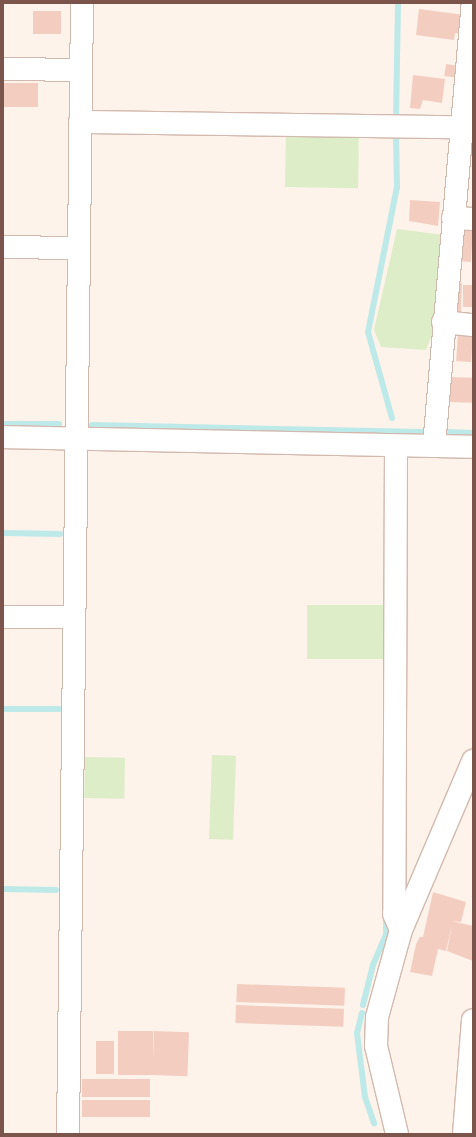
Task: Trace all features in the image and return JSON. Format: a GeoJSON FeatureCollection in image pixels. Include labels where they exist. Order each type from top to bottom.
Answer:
{"type":"FeatureCollection","features":[{"type":"Feature","properties":{"kind":"street"},"geometry":{"type":"LineString","coordinates":[[68,1134],[75,439],[82,3]]}},
{"type":"Feature","properties":{"kind":"street"},"geometry":{"type":"LineString","coordinates":[[434,446],[443,322],[463,218],[461,127],[471,29],[472,3]]}},
{"type":"Feature","properties":{"kind":"street"},"geometry":{"type":"LineString","coordinates":[[3,70],[80,70]]}},
{"type":"Feature","properties":{"kind":"street"},"geometry":{"type":"LineString","coordinates":[[80,122],[461,127]]}},
{"type":"Feature","properties":{"kind":"street"},"geometry":{"type":"LineString","coordinates":[[3,247],[78,248]]}},
{"type":"Feature","properties":{"kind":"street"},"geometry":{"type":"LineString","coordinates":[[443,322],[473,325]]}},
{"type":"Feature","properties":{"kind":"street"},"geometry":{"type":"LineString","coordinates":[[3,437],[473,447]]}},
{"type":"Feature","properties":{"kind":"street"},"geometry":{"type":"LineString","coordinates":[[396,446],[394,914],[401,930]]}},
{"type":"Feature","properties":{"kind":"street"},"geometry":{"type":"LineString","coordinates":[[3,616],[73,617]]}},
{"type":"Feature","properties":{"kind":"street"},"geometry":{"type":"LineString","coordinates":[[397,1134],[376,1046],[377,1017],[401,930],[473,761]]}},
{"type":"Feature","properties":{"kind":"street"},"geometry":{"type":"LineString","coordinates":[[464,1134],[473,1020]]}},
{"type":"Feature","properties":{"kind":"green space"},"geometry":{"type":"Polygon","coordinates":[[[286,130],[359,131],[358,188],[285,187],[286,130]]]}},
{"type":"Feature","properties":{"kind":"green space"},"geometry":{"type":"Polygon","coordinates":[[[397,229],[444,235],[435,327],[426,350],[381,347],[374,330],[397,229]]]}},
{"type":"Feature","properties":{"kind":"green space"},"geometry":{"type":"Polygon","coordinates":[[[307,605],[387,605],[387,659],[307,659],[307,605]]]}},
{"type":"Feature","properties":{"kind":"green space"},"geometry":{"type":"Polygon","coordinates":[[[212,755],[236,756],[233,840],[209,839],[212,755]]]}},
{"type":"Feature","properties":{"kind":"green space"},"geometry":{"type":"Polygon","coordinates":[[[85,757],[125,758],[124,799],[84,798],[85,757]]]}},
{"type":"Feature","properties":{"kind":"building"},"geometry":{"type":"Polygon","coordinates":[[[419,9],[465,15],[462,34],[455,33],[454,40],[416,35],[419,9]]]}},
{"type":"Feature","properties":{"kind":"building"},"geometry":{"type":"Polygon","coordinates":[[[33,11],[61,11],[61,34],[33,34],[33,11]]]}},
{"type":"Feature","properties":{"kind":"building"},"geometry":{"type":"Polygon","coordinates":[[[446,64],[460,66],[458,78],[444,76],[446,64]]]}},
{"type":"Feature","properties":{"kind":"building"},"geometry":{"type":"Polygon","coordinates":[[[413,75],[445,79],[442,103],[423,100],[420,109],[410,108],[413,75]]]}},
{"type":"Feature","properties":{"kind":"building"},"geometry":{"type":"Polygon","coordinates":[[[3,83],[38,83],[38,107],[3,107],[3,83]]]}},
{"type":"Feature","properties":{"kind":"building"},"geometry":{"type":"Polygon","coordinates":[[[410,200],[440,202],[438,226],[409,221],[410,200]]]}},
{"type":"Feature","properties":{"kind":"building"},"geometry":{"type":"Polygon","coordinates":[[[458,230],[473,231],[471,262],[456,261],[458,230]]]}},
{"type":"Feature","properties":{"kind":"building"},"geometry":{"type":"Polygon","coordinates":[[[455,283],[462,283],[461,312],[453,312],[455,283]]]}},
{"type":"Feature","properties":{"kind":"building"},"geometry":{"type":"Polygon","coordinates":[[[463,285],[473,285],[473,307],[463,307],[463,285]]]}},
{"type":"Feature","properties":{"kind":"building"},"geometry":{"type":"Polygon","coordinates":[[[458,334],[473,335],[471,362],[456,361],[458,334]]]}},
{"type":"Feature","properties":{"kind":"building"},"geometry":{"type":"Polygon","coordinates":[[[449,377],[473,378],[472,403],[448,402],[449,377]]]}},
{"type":"Feature","properties":{"kind":"building"},"geometry":{"type":"Polygon","coordinates":[[[433,892],[466,902],[461,922],[452,921],[473,926],[473,961],[447,951],[452,925],[446,951],[438,949],[432,976],[410,972],[416,944],[420,937],[423,937],[433,892]]]}},
{"type":"Feature","properties":{"kind":"building"},"geometry":{"type":"Polygon","coordinates":[[[237,984],[345,988],[344,1006],[236,1002],[237,984]]]}},
{"type":"Feature","properties":{"kind":"building"},"geometry":{"type":"Polygon","coordinates":[[[236,1005],[344,1009],[343,1027],[235,1023],[236,1005]]]}},
{"type":"Feature","properties":{"kind":"building"},"geometry":{"type":"Polygon","coordinates":[[[118,1031],[153,1031],[153,1075],[118,1075],[118,1031]]]}},
{"type":"Feature","properties":{"kind":"building"},"geometry":{"type":"Polygon","coordinates":[[[154,1031],[189,1032],[187,1076],[152,1075],[154,1031]]]}},
{"type":"Feature","properties":{"kind":"building"},"geometry":{"type":"Polygon","coordinates":[[[96,1041],[114,1041],[114,1074],[96,1074],[96,1041]]]}},
{"type":"Feature","properties":{"kind":"building"},"geometry":{"type":"Polygon","coordinates":[[[82,1079],[150,1079],[150,1097],[82,1097],[82,1079]]]}},
{"type":"Feature","properties":{"kind":"building"},"geometry":{"type":"Polygon","coordinates":[[[82,1100],[150,1100],[150,1117],[82,1117],[82,1100]]]}},
{"type":"Feature","properties":{"kind":"waterway"},"geometry":{"type":"LineString","coordinates":[[396,119],[398,3]]}},
{"type":"Feature","properties":{"kind":"waterway"},"geometry":{"type":"LineString","coordinates":[[392,418],[368,332],[397,187],[396,133]]}},
{"type":"Feature","properties":{"kind":"waterway"},"geometry":{"type":"LineString","coordinates":[[3,424],[59,424]]}},
{"type":"Feature","properties":{"kind":"waterway"},"geometry":{"type":"LineString","coordinates":[[92,425],[423,432]]}},
{"type":"Feature","properties":{"kind":"waterway"},"geometry":{"type":"LineString","coordinates":[[447,432],[473,433]]}},
{"type":"Feature","properties":{"kind":"waterway"},"geometry":{"type":"LineString","coordinates":[[3,533],[60,534]]}},
{"type":"Feature","properties":{"kind":"waterway"},"geometry":{"type":"LineString","coordinates":[[3,709],[59,709]]}},
{"type":"Feature","properties":{"kind":"waterway"},"geometry":{"type":"LineString","coordinates":[[3,889],[56,890]]}},
{"type":"Feature","properties":{"kind":"waterway"},"geometry":{"type":"LineString","coordinates":[[363,1005],[373,965],[386,934],[386,914]]}},
{"type":"Feature","properties":{"kind":"waterway"},"geometry":{"type":"LineString","coordinates":[[362,1013],[357,1033],[365,1097],[374,1123]]}}]}
